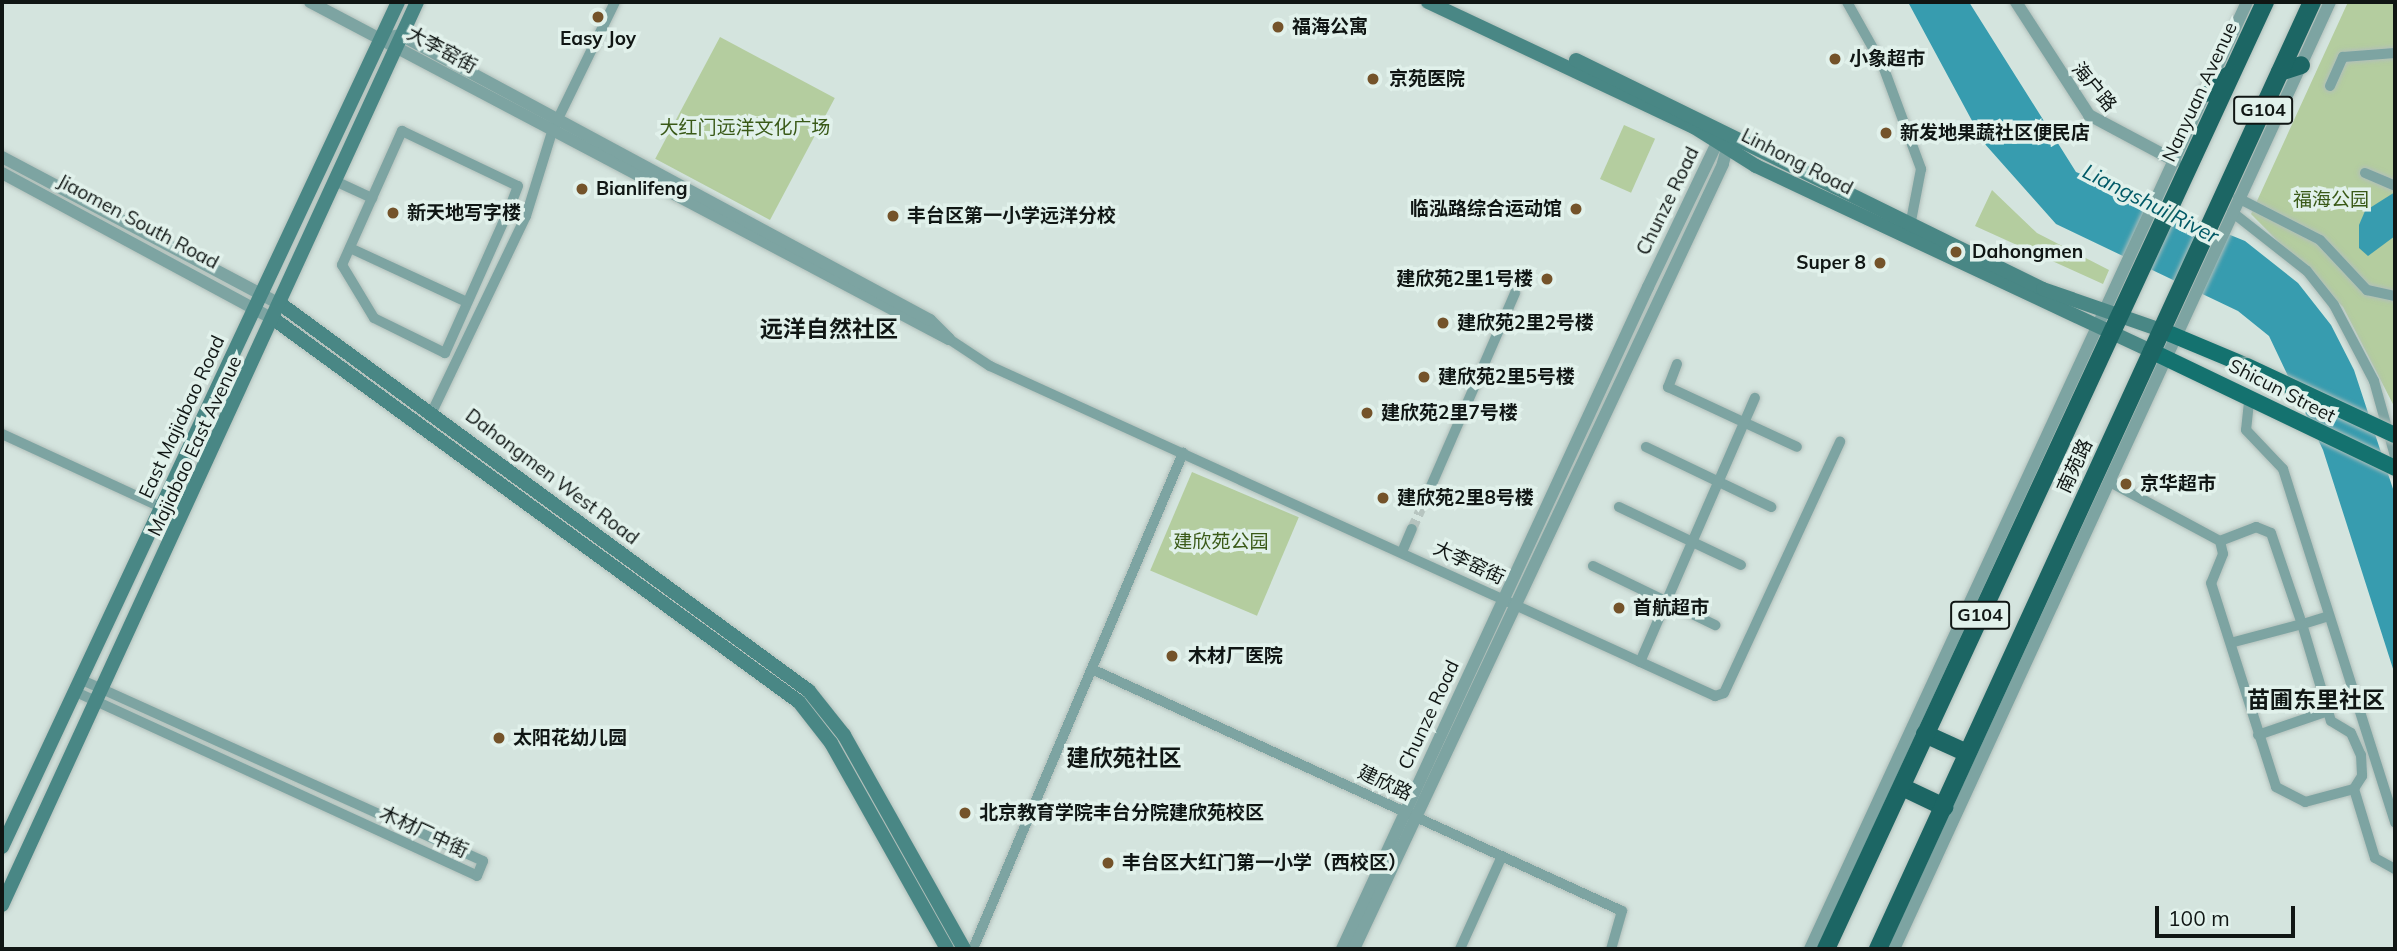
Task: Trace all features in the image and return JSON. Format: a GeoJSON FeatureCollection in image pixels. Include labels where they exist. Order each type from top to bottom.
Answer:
{"type":"FeatureCollection","features":[{"type":"Feature","properties":{"kind":"highway","name":"Nanyuan Avenue"},"geometry":{"type":"LineString","coordinates":[[2167,196],[2196,152],[2265,2]]}},
{"type":"Feature","properties":{"kind":"highway","name":"南苑路"},"geometry":{"type":"LineString","coordinates":[[1878,949],[1967,753],[2220,222],[2262,113],[2312,2]]}},
{"type":"Feature","properties":{"kind":"highway"},"geometry":{"type":"LineString","coordinates":[[2280,72],[2301,65]]}},
{"type":"Feature","properties":{"kind":"highway"},"geometry":{"type":"LineString","coordinates":[[2206,93],[2232,73]]}},
{"type":"Feature","properties":{"kind":"highway"},"geometry":{"type":"LineString","coordinates":[[2262,113],[2269,132]]}},
{"type":"Feature","properties":{"kind":"highway"},"geometry":{"type":"LineString","coordinates":[[2186,135],[2196,152]]}},
{"type":"Feature","properties":{"kind":"highway","name":"南苑路"},"geometry":{"type":"LineString","coordinates":[[1826,949],[1902,787],[2108,322],[2167,196]]}},
{"type":"Feature","properties":{"kind":"highway"},"geometry":{"type":"LineString","coordinates":[[1925,734],[1967,753]]}},
{"type":"Feature","properties":{"kind":"highway"},"geometry":{"type":"LineString","coordinates":[[1902,787],[1944,807]]}},
{"type":"Feature","properties":{"kind":"main road","name":"East Majiabao Road"},"geometry":{"type":"LineString","coordinates":[[2,848],[398,2]]}},
{"type":"Feature","properties":{"kind":"main road","name":"Majiabao East Avenue"},"geometry":{"type":"LineString","coordinates":[[2,905],[282,305],[417,2]]}},
{"type":"Feature","properties":{"kind":"main road","name":"Linhong Road"},"geometry":{"type":"LineString","coordinates":[[1428,2],[2108,322],[2168,332]]}},
{"type":"Feature","properties":{"kind":"main road","name":"Linhong Road"},"geometry":{"type":"LineString","coordinates":[[1446,2],[1703,118],[1725,143],[1910,226],[2108,322],[2158,354]]}},
{"type":"Feature","properties":{"kind":"main road","name":"Dahongmen West Road"},"geometry":{"type":"LineString","coordinates":[[282,305],[432,412],[809,691],[844,735],[964,949]]}},
{"type":"Feature","properties":{"kind":"main road","name":"Dahongmen West Road"},"geometry":{"type":"LineString","coordinates":[[275,320],[799,702],[831,743],[947,949]]}},
{"type":"Feature","properties":{"kind":"main road","name":"Shicun Street"},"geometry":{"type":"LineString","coordinates":[[2168,332],[2395,435]]}},
{"type":"Feature","properties":{"kind":"main road","name":"Shicun Street"},"geometry":{"type":"LineString","coordinates":[[2158,354],[2265,410],[2395,468]]}},
{"type":"Feature","properties":{"kind":"street","name":"大李窑街"},"geometry":{"type":"LineString","coordinates":[[310,2],[380,38],[399,41],[949,339],[990,366],[1715,696],[1724,693],[1840,442]]}},
{"type":"Feature","properties":{"kind":"street"},"geometry":{"type":"LineString","coordinates":[[432,412],[526,216],[554,126],[615,2]]}},
{"type":"Feature","properties":{"kind":"street"},"geometry":{"type":"LineString","coordinates":[[1847,2],[1883,66],[1922,169],[1910,226]]}},
{"type":"Feature","properties":{"kind":"street","name":"海户路"},"geometry":{"type":"LineString","coordinates":[[2016,2],[2030,33],[2089,115],[2175,161]]}},
{"type":"Feature","properties":{"kind":"street"},"geometry":{"type":"LineString","coordinates":[[2167,196],[2175,161],[2247,2]]}},
{"type":"Feature","properties":{"kind":"street"},"geometry":{"type":"LineString","coordinates":[[2220,222],[2232,212],[2330,2]]}},
{"type":"Feature","properties":{"kind":"street"},"geometry":{"type":"LineString","coordinates":[[2330,86],[2343,57],[2358,51],[2395,53]]}},
{"type":"Feature","properties":{"kind":"street"},"geometry":{"type":"LineString","coordinates":[[402,131],[518,186],[510,207],[445,353],[374,318],[342,265],[402,131]]}},
{"type":"Feature","properties":{"kind":"street","name":"Chunze Road"},"geometry":{"type":"LineString","coordinates":[[1342,949],[1409,814],[1725,143]]}},
{"type":"Feature","properties":{"kind":"street","name":"Dahongmen West Road"},"geometry":{"type":"LineString","coordinates":[[2,157],[263,290],[282,305]]}},
{"type":"Feature","properties":{"kind":"street","name":"Jiaomen South Road"},"geometry":{"type":"LineString","coordinates":[[2,173],[255,308]]}},
{"type":"Feature","properties":{"kind":"street"},"geometry":{"type":"LineString","coordinates":[[2365,173],[2395,186]]}},
{"type":"Feature","properties":{"kind":"street"},"geometry":{"type":"LineString","coordinates":[[335,181],[372,198]]}},
{"type":"Feature","properties":{"kind":"street"},"geometry":{"type":"LineString","coordinates":[[2238,198],[2320,240],[2367,289],[2395,296]]}},
{"type":"Feature","properties":{"kind":"street"},"geometry":{"type":"LineString","coordinates":[[510,207],[526,216]]}},
{"type":"Feature","properties":{"kind":"street"},"geometry":{"type":"LineString","coordinates":[[2232,212],[2307,271],[2334,305],[2374,381],[2395,456]]}},
{"type":"Feature","properties":{"kind":"street"},"geometry":{"type":"LineString","coordinates":[[350,248],[467,302]]}},
{"type":"Feature","properties":{"kind":"street"},"geometry":{"type":"LineString","coordinates":[[1424,500],[1515,293]]}},
{"type":"Feature","properties":{"kind":"street","name":"Dahongmen West Road"},"geometry":{"type":"LineString","coordinates":[[255,308],[275,320]]}},
{"type":"Feature","properties":{"kind":"street"},"geometry":{"type":"LineString","coordinates":[[1810,949],[2108,322]]}},
{"type":"Feature","properties":{"kind":"street"},"geometry":{"type":"LineString","coordinates":[[1894,949],[2110,482],[2158,354]]}},
{"type":"Feature","properties":{"kind":"street"},"geometry":{"type":"LineString","coordinates":[[1677,364],[1668,387],[1797,447]]}},
{"type":"Feature","properties":{"kind":"street"},"geometry":{"type":"LineString","coordinates":[[1640,662],[1755,398]]}},
{"type":"Feature","properties":{"kind":"street"},"geometry":{"type":"LineString","coordinates":[[2249,402],[2246,430],[2283,469],[2395,822]]}},
{"type":"Feature","properties":{"kind":"street"},"geometry":{"type":"LineString","coordinates":[[2,434],[161,507]]}},
{"type":"Feature","properties":{"kind":"street"},"geometry":{"type":"LineString","coordinates":[[1646,447],[1771,507]]}},
{"type":"Feature","properties":{"kind":"street"},"geometry":{"type":"LineString","coordinates":[[973,949],[1096,671],[1183,453]]}},
{"type":"Feature","properties":{"kind":"street"},"geometry":{"type":"LineString","coordinates":[[2110,482],[2220,541],[2223,554],[2211,583],[2234,642],[2258,735],[2276,787],[2284,795],[2305,802],[2354,789],[2362,776],[2361,755],[2351,733],[2328,711],[2271,533],[2256,527],[2220,541]]}},
{"type":"Feature","properties":{"kind":"street"},"geometry":{"type":"LineString","coordinates":[[1619,507],[1741,565]]}},
{"type":"Feature","properties":{"kind":"street"},"geometry":{"type":"LineString","coordinates":[[1402,552],[1412,529]]}},
{"type":"Feature","properties":{"kind":"street"},"geometry":{"type":"LineString","coordinates":[[1592,566],[1715,625]]}},
{"type":"Feature","properties":{"kind":"street"},"geometry":{"type":"LineString","coordinates":[[2234,642],[2329,616]]}},
{"type":"Feature","properties":{"kind":"street","name":"建欣路"},"geometry":{"type":"LineString","coordinates":[[1096,671],[1622,911],[1611,949]]}},
{"type":"Feature","properties":{"kind":"street","name":"木材厂中街"},"geometry":{"type":"LineString","coordinates":[[79,686],[484,861],[477,876],[99,695]]}},
{"type":"Feature","properties":{"kind":"street"},"geometry":{"type":"LineString","coordinates":[[2258,735],[2328,711]]}},
{"type":"Feature","properties":{"kind":"street"},"geometry":{"type":"LineString","coordinates":[[2354,789],[2375,858],[2395,869]]}},
{"type":"Feature","properties":{"kind":"street","name":"Chunze Road"},"geometry":{"type":"LineString","coordinates":[[1354,949],[1409,814]]}},
{"type":"Feature","properties":{"kind":"street"},"geometry":{"type":"LineString","coordinates":[[1460,949],[1502,856]]}},
{"type":"Feature","properties":{"kind":"green space","name":"福海公园"},"geometry":{"type":"Polygon","coordinates":[[[2348,2],[2395,2],[2395,408],[2343,307],[2251,214],[2348,2]]]}},
{"type":"Feature","properties":{"kind":"green space","name":"大红门远洋文化广场"},"geometry":{"type":"Polygon","coordinates":[[[720,37],[835,98],[770,220],[655,159],[720,37]]]}},
{"type":"Feature","properties":{"kind":"green space"},"geometry":{"type":"Polygon","coordinates":[[[1624,125],[1655,139],[1631,193],[1600,179],[1624,125]]]}},
{"type":"Feature","properties":{"kind":"green space"},"geometry":{"type":"Polygon","coordinates":[[[1992,190],[2037,233],[2109,270],[2103,284],[1975,226],[1992,190]]]}},
{"type":"Feature","properties":{"kind":"green space","name":"建欣苑公园"},"geometry":{"type":"Polygon","coordinates":[[[1192,472],[1299,517],[1257,616],[1150,570],[1192,472]]]}},
{"type":"Feature","properties":{"kind":"water","name":"Liangshui River"},"geometry":{"type":"Polygon","coordinates":[[[1908,2],[1969,2],[2076,172],[2245,241],[2298,283],[2331,325],[2354,370],[2394,492],[2395,675],[2323,450],[2269,336],[2238,311],[2056,224],[1984,143],[1908,2]]]}},
{"type":"Feature","properties":{"kind":"water"},"geometry":{"type":"Polygon","coordinates":[[[2395,192],[2395,236],[2368,256],[2359,248],[2359,225],[2365,211],[2395,192]]]}},
{"type":"Feature","properties":{"kind":"tunnel"},"geometry":{"type":"LineString","coordinates":[[1412,529],[1425,500]]}},
{"type":"Feature","properties":{"kind":"place","name":"Easy Joy"},"geometry":{"type":"Point","coordinates":[598,17]}},
{"type":"Feature","properties":{"kind":"place","name":"福海公寓"},"geometry":{"type":"Point","coordinates":[1278,27]}},
{"type":"Feature","properties":{"kind":"place","name":"小象超市"},"geometry":{"type":"Point","coordinates":[1835,59]}},
{"type":"Feature","properties":{"kind":"place","name":"京苑医院"},"geometry":{"type":"Point","coordinates":[1373,79]}},
{"type":"Feature","properties":{"kind":"place","name":"新发地果蔬社区便民店"},"geometry":{"type":"Point","coordinates":[1886,133]}},
{"type":"Feature","properties":{"kind":"place","name":"Bianlifeng"},"geometry":{"type":"Point","coordinates":[582,189]}},
{"type":"Feature","properties":{"kind":"place","name":"临泓路综合运动馆"},"geometry":{"type":"Point","coordinates":[1576,209]}},
{"type":"Feature","properties":{"kind":"place","name":"新天地写字楼"},"geometry":{"type":"Point","coordinates":[393,213]}},
{"type":"Feature","properties":{"kind":"place","name":"丰台区第一小学远洋分校"},"geometry":{"type":"Point","coordinates":[893,216]}},
{"type":"Feature","properties":{"kind":"place","name":"Dahongmen"},"geometry":{"type":"Point","coordinates":[1956,252]}},
{"type":"Feature","properties":{"kind":"place","name":"Super 8"},"geometry":{"type":"Point","coordinates":[1880,263]}},
{"type":"Feature","properties":{"kind":"place","name":"建欣苑2里1号楼"},"geometry":{"type":"Point","coordinates":[1547,279]}},
{"type":"Feature","properties":{"kind":"place","name":"建欣苑2里2号楼"},"geometry":{"type":"Point","coordinates":[1443,323]}},
{"type":"Feature","properties":{"kind":"place","name":"建欣苑2里5号楼"},"geometry":{"type":"Point","coordinates":[1424,377]}},
{"type":"Feature","properties":{"kind":"place","name":"建欣苑2里7号楼"},"geometry":{"type":"Point","coordinates":[1367,413]}},
{"type":"Feature","properties":{"kind":"place","name":"京华超市"},"geometry":{"type":"Point","coordinates":[2126,484]}},
{"type":"Feature","properties":{"kind":"place","name":"建欣苑2里8号楼"},"geometry":{"type":"Point","coordinates":[1383,498]}},
{"type":"Feature","properties":{"kind":"place","name":"首航超市"},"geometry":{"type":"Point","coordinates":[1619,608]}},
{"type":"Feature","properties":{"kind":"place","name":"木材厂医院"},"geometry":{"type":"Point","coordinates":[1172,656]}},
{"type":"Feature","properties":{"kind":"place","name":"太阳花幼儿园"},"geometry":{"type":"Point","coordinates":[499,738]}},
{"type":"Feature","properties":{"kind":"place","name":"北京教育学院丰台分院建欣苑校区"},"geometry":{"type":"Point","coordinates":[965,813]}},
{"type":"Feature","properties":{"kind":"place","name":"丰台区大红门第一小学（西校区）"},"geometry":{"type":"Point","coordinates":[1108,863]}},
{"type":"Feature","properties":{"kind":"district","name":"远洋自然社区"},"geometry":{"type":"Point","coordinates":[829,329]}},
{"type":"Feature","properties":{"kind":"district","name":"苗圃东里社区"},"geometry":{"type":"Point","coordinates":[2316,700]}},
{"type":"Feature","properties":{"kind":"district","name":"建欣苑社区"},"geometry":{"type":"Point","coordinates":[1124,758]}}]}
